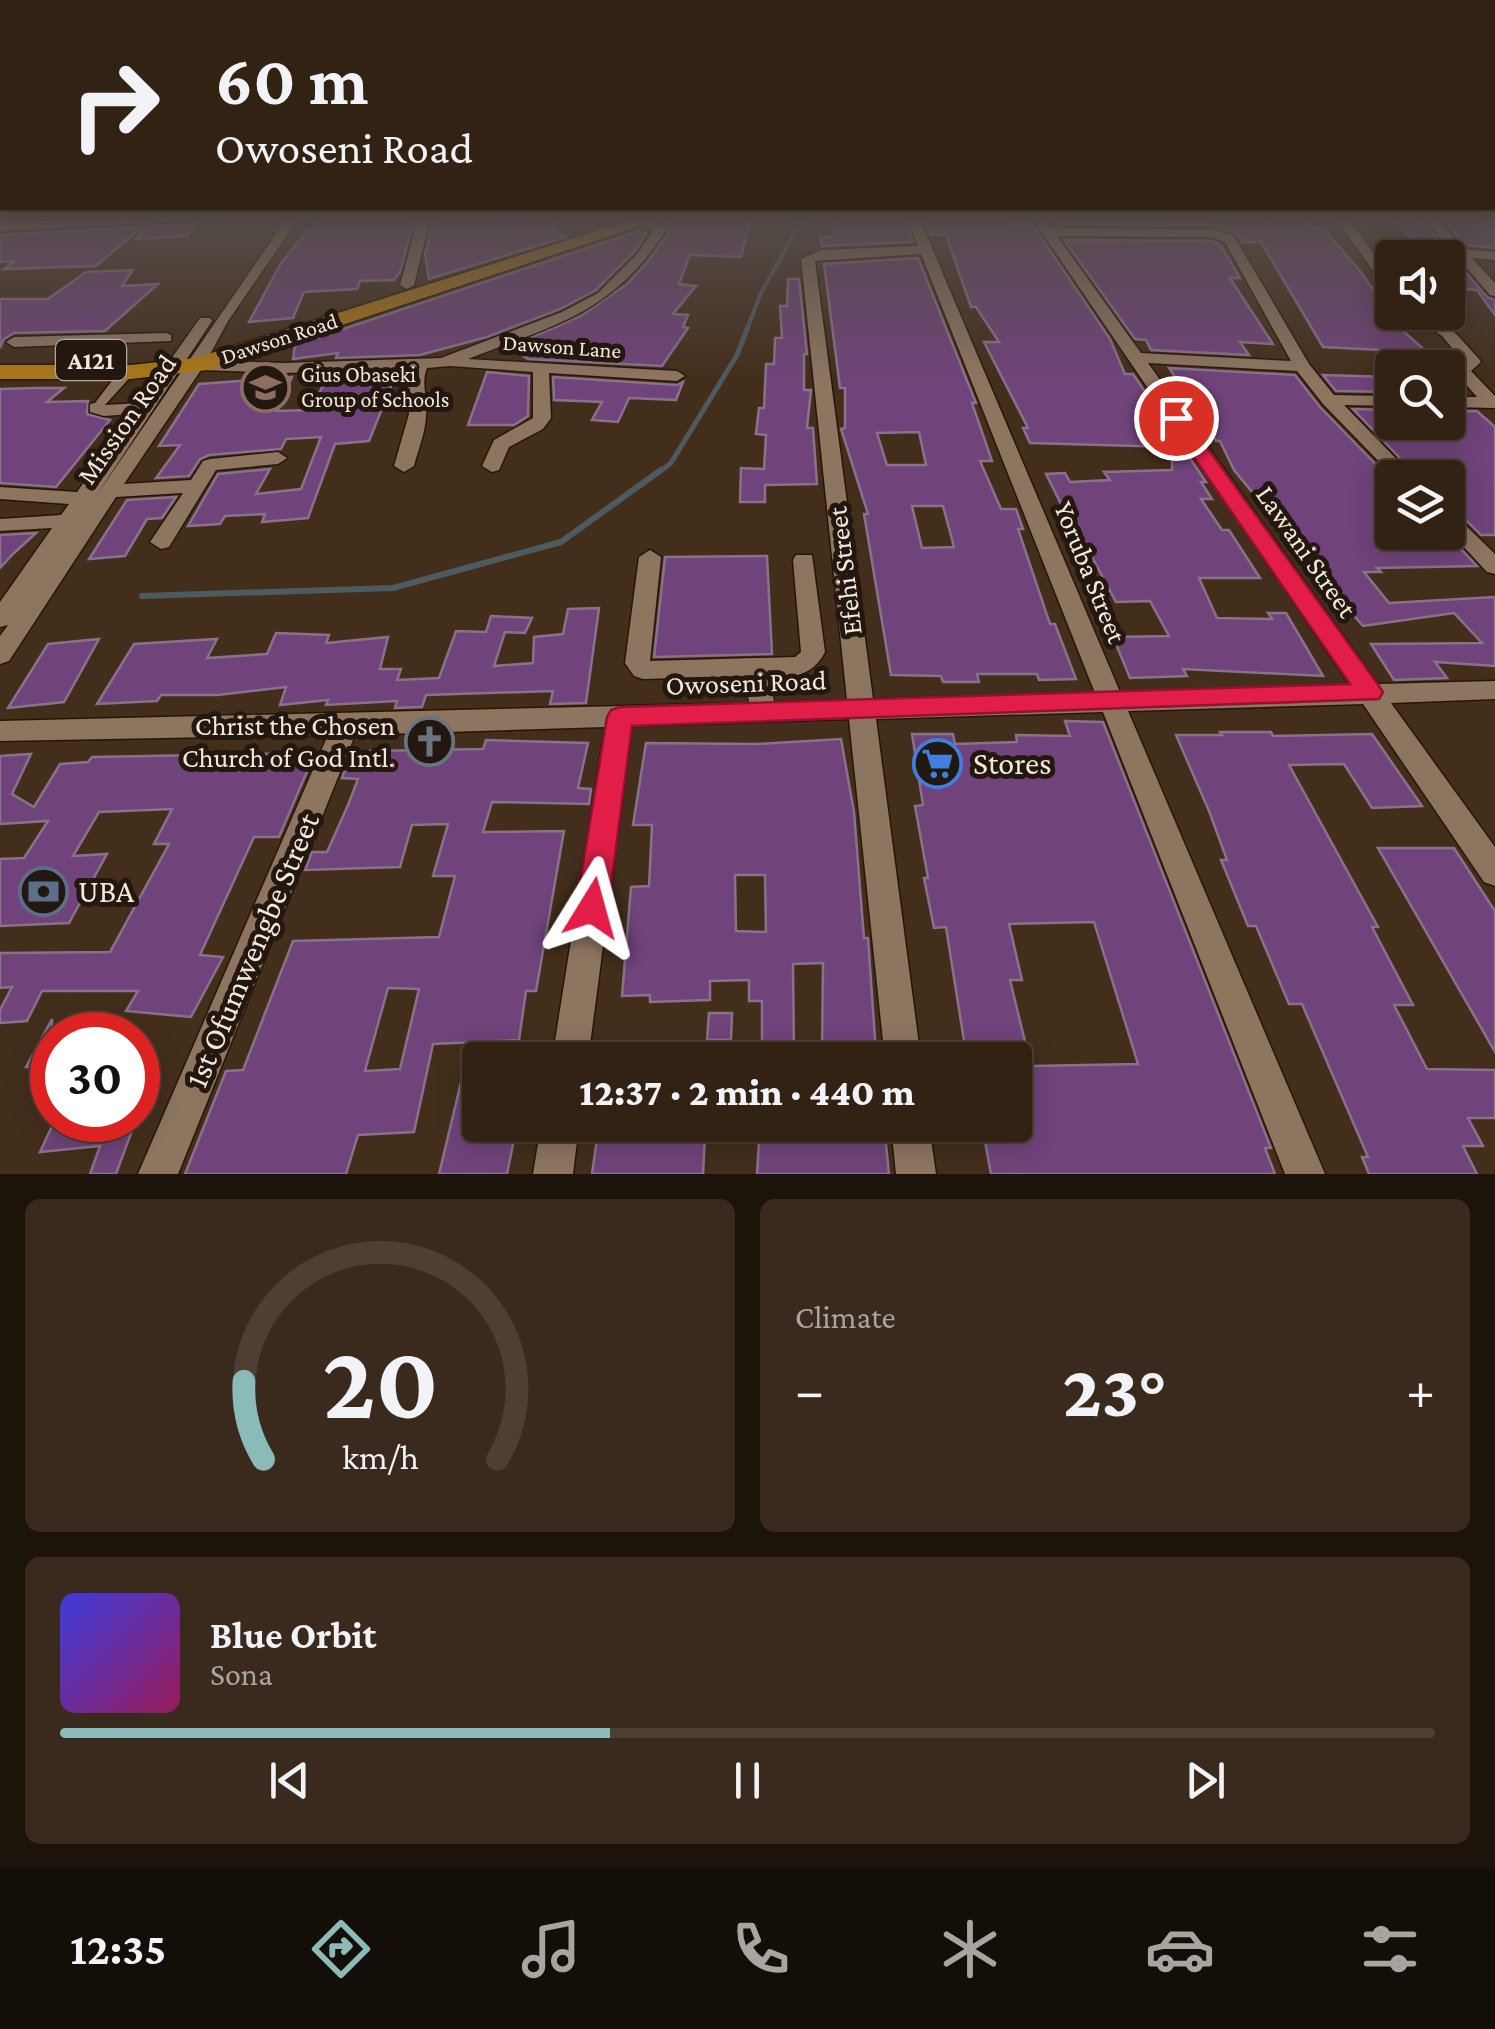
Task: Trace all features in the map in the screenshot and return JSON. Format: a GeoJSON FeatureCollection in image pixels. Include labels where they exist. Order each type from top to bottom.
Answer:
{"type":"FeatureCollection","features":[{"type":"Feature","properties":{"kind":"highway","name":"Dawson Road"},"geometry":{"type":"LineString","coordinates":[[7,351],[62,361],[185,355],[460,270]]}},
{"type":"Feature","properties":{"kind":"highway","name":"Dawson Road"},"geometry":{"type":"LineString","coordinates":[[0,372],[127,372],[470,270]]}},
{"type":"Feature","properties":{"kind":"street","name":"Mission Road"},"geometry":{"type":"LineString","coordinates":[[0,619],[244,270]]}},
{"type":"Feature","properties":{"kind":"street","name":"Mission Road"},"geometry":{"type":"LineString","coordinates":[[0,654],[183,380],[185,355],[252,270]]}},
{"type":"Feature","properties":{"kind":"street"},"geometry":{"type":"LineString","coordinates":[[407,285],[411,270]]}},
{"type":"Feature","properties":{"kind":"street","name":"Dawson Lane"},"geometry":{"type":"LineString","coordinates":[[443,362],[567,316],[603,296],[629,270]]}},
{"type":"Feature","properties":{"kind":"street","name":"Efehi Street"},"geometry":{"type":"LineString","coordinates":[[809,270],[900,1042]]}},
{"type":"Feature","properties":{"kind":"street","name":"Yoruba Street"},"geometry":{"type":"LineString","coordinates":[[934,270],[1305,1174]]}},
{"type":"Feature","properties":{"kind":"street","name":"Lawani Street"},"geometry":{"type":"LineString","coordinates":[[1073,270],[1495,872]]}},
{"type":"Feature","properties":{"kind":"street"},"geometry":{"type":"LineString","coordinates":[[1248,270],[1302,366],[1328,400],[1388,460]]}},
{"type":"Feature","properties":{"kind":"street"},"geometry":{"type":"LineString","coordinates":[[1476,270],[1495,292]]}},
{"type":"Feature","properties":{"kind":"street"},"geometry":{"type":"LineString","coordinates":[[1445,330],[1473,362],[1461,370],[1494,403]]}},
{"type":"Feature","properties":{"kind":"street","name":"Dawson Lane"},"geometry":{"type":"LineString","coordinates":[[7,351],[86,341],[282,368],[443,362],[678,376]]}},
{"type":"Feature","properties":{"kind":"street"},"geometry":{"type":"LineString","coordinates":[[62,361],[86,341]]}},
{"type":"Feature","properties":{"kind":"street"},"geometry":{"type":"LineString","coordinates":[[1133,357],[1302,366]]}},
{"type":"Feature","properties":{"kind":"street"},"geometry":{"type":"LineString","coordinates":[[404,466],[418,417],[413,384],[421,364]]}},
{"type":"Feature","properties":{"kind":"street"},"geometry":{"type":"LineString","coordinates":[[492,466],[501,444],[537,425],[542,418],[541,366]]}},
{"type":"Feature","properties":{"kind":"street"},"geometry":{"type":"LineString","coordinates":[[127,372],[99,404],[104,412],[146,408]]}},
{"type":"Feature","properties":{"kind":"street"},"geometry":{"type":"LineString","coordinates":[[1328,400],[1375,401]]}},
{"type":"Feature","properties":{"kind":"street"},"geometry":{"type":"LineString","coordinates":[[1465,402],[1494,403]]}},
{"type":"Feature","properties":{"kind":"street"},"geometry":{"type":"LineString","coordinates":[[161,542],[210,465],[278,458]]}},
{"type":"Feature","properties":{"kind":"street"},"geometry":{"type":"LineString","coordinates":[[109,491],[194,486]]}},
{"type":"Feature","properties":{"kind":"street"},"geometry":{"type":"LineString","coordinates":[[0,493],[84,499]]}},
{"type":"Feature","properties":{"kind":"street"},"geometry":{"type":"LineString","coordinates":[[0,524],[68,520]]}},
{"type":"Feature","properties":{"kind":"street"},"geometry":{"type":"LineString","coordinates":[[1465,537],[1495,567]]}},
{"type":"Feature","properties":{"kind":"street"},"geometry":{"type":"LineString","coordinates":[[650,557],[637,662],[643,670],[801,666],[810,661],[813,652],[804,560]]}},
{"type":"Feature","properties":{"kind":"street"},"geometry":{"type":"LineString","coordinates":[[756,667],[763,712]]}},
{"type":"Feature","properties":{"kind":"street","name":"Owoseni Road"},"geometry":{"type":"LineString","coordinates":[[0,731],[346,725],[1495,690]]}},
{"type":"Feature","properties":{"kind":"street"},"geometry":{"type":"LineString","coordinates":[[573,1042],[620,717]]}},
{"type":"Feature","properties":{"kind":"street","name":"1st Ofumwengbe Street"},"geometry":{"type":"LineString","coordinates":[[158,1174],[346,725]]}},
{"type":"Feature","properties":{"kind":"street"},"geometry":{"type":"LineString","coordinates":[[553,1174],[558,1142]]}},
{"type":"Feature","properties":{"kind":"street"},"geometry":{"type":"LineString","coordinates":[[912,1142],[916,1174]]}},
{"type":"Feature","properties":{"kind":"building"},"geometry":{"type":"Polygon","coordinates":[[[133,270],[122,286],[158,284],[105,331],[14,333],[4,339],[0,348],[0,299],[48,299],[86,272],[133,270]]]}},
{"type":"Feature","properties":{"kind":"building"},"geometry":{"type":"Polygon","coordinates":[[[277,270],[401,270],[394,280],[360,281],[357,289],[304,292],[293,318],[249,322],[277,270]]]}},
{"type":"Feature","properties":{"kind":"building"},"geometry":{"type":"Polygon","coordinates":[[[428,270],[459,270],[429,279],[428,270]]]}},
{"type":"Feature","properties":{"kind":"building"},"geometry":{"type":"Polygon","coordinates":[[[521,270],[616,270],[596,290],[560,309],[487,337],[420,355],[336,358],[338,353],[293,359],[295,345],[521,270]]]}},
{"type":"Feature","properties":{"kind":"building"},"geometry":{"type":"Polygon","coordinates":[[[640,270],[684,270],[679,284],[696,286],[673,314],[688,315],[683,327],[688,328],[662,366],[528,359],[516,352],[514,345],[581,316],[627,284],[640,270]]]}},
{"type":"Feature","properties":{"kind":"building"},"geometry":{"type":"Polygon","coordinates":[[[825,270],[923,270],[976,403],[972,403],[992,461],[980,461],[1001,509],[1016,509],[1023,529],[1018,529],[1050,624],[1055,624],[1076,679],[1039,680],[1037,674],[977,674],[979,682],[943,682],[941,676],[891,675],[864,514],[868,514],[841,429],[845,428],[845,388],[840,388],[825,270]],[[919,432],[877,433],[887,465],[926,465],[919,432]],[[912,506],[922,548],[954,547],[943,506],[912,506]]]}},
{"type":"Feature","properties":{"kind":"building"},"geometry":{"type":"Polygon","coordinates":[[[958,270],[1063,270],[1110,339],[1125,374],[1133,374],[1206,482],[1201,482],[1212,499],[1201,499],[1222,530],[1229,530],[1260,578],[1199,578],[1217,618],[1272,619],[1268,613],[1286,613],[1323,676],[1183,669],[1187,676],[1130,678],[1113,637],[1169,636],[1150,601],[1116,602],[1087,548],[1075,548],[1068,532],[1075,532],[1046,474],[1065,473],[1070,482],[1110,480],[1104,472],[1172,470],[1172,447],[1030,443],[1023,428],[1028,428],[984,342],[999,342],[976,307],[971,307],[958,270]]]}},
{"type":"Feature","properties":{"kind":"building"},"geometry":{"type":"Polygon","coordinates":[[[1085,270],[1235,270],[1240,278],[1230,278],[1273,344],[1240,342],[1249,355],[1151,350],[1146,340],[1135,339],[1085,270]]]}},
{"type":"Feature","properties":{"kind":"building"},"geometry":{"type":"Polygon","coordinates":[[[1277,270],[1359,270],[1375,292],[1375,330],[1402,330],[1425,350],[1323,347],[1277,270]]]}},
{"type":"Feature","properties":{"kind":"building"},"geometry":{"type":"Polygon","coordinates":[[[1465,271],[1487,297],[1495,300],[1495,315],[1477,290],[1465,289],[1465,271]]]}},
{"type":"Feature","properties":{"kind":"building"},"geometry":{"type":"Polygon","coordinates":[[[788,279],[799,279],[807,354],[804,390],[811,390],[807,428],[813,428],[817,484],[765,485],[765,502],[740,502],[741,468],[764,469],[766,435],[756,434],[759,408],[764,408],[766,364],[774,364],[775,338],[782,338],[780,306],[787,306],[788,279]]]}},
{"type":"Feature","properties":{"kind":"building"},"geometry":{"type":"Polygon","coordinates":[[[1169,368],[1295,375],[1375,464],[1375,550],[1462,550],[1477,566],[1377,568],[1381,572],[1364,572],[1389,603],[1495,597],[1495,666],[1435,662],[1447,678],[1394,680],[1371,644],[1482,643],[1454,613],[1363,626],[1271,521],[1276,521],[1234,470],[1220,441],[1216,441],[1169,368]]]}},
{"type":"Feature","properties":{"kind":"building"},"geometry":{"type":"Polygon","coordinates":[[[487,372],[529,376],[528,416],[514,425],[468,425],[487,372]]]}},
{"type":"Feature","properties":{"kind":"building"},"geometry":{"type":"Polygon","coordinates":[[[396,374],[369,441],[335,444],[308,518],[262,522],[265,514],[225,516],[220,524],[188,526],[218,474],[270,469],[256,494],[301,489],[321,437],[286,439],[281,449],[209,455],[200,459],[189,476],[156,478],[180,445],[159,446],[199,384],[292,377],[277,411],[311,410],[328,375],[396,374]]]}},
{"type":"Feature","properties":{"kind":"building"},"geometry":{"type":"Polygon","coordinates":[[[1323,375],[1375,377],[1375,392],[1336,391],[1323,375]]]}},
{"type":"Feature","properties":{"kind":"building"},"geometry":{"type":"Polygon","coordinates":[[[553,377],[677,385],[683,382],[676,400],[629,398],[618,422],[592,420],[602,402],[554,400],[553,377]]]}},
{"type":"Feature","properties":{"kind":"building"},"geometry":{"type":"Polygon","coordinates":[[[64,388],[47,402],[88,401],[87,414],[110,420],[56,487],[0,483],[0,389],[64,388]]]}},
{"type":"Feature","properties":{"kind":"building"},"geometry":{"type":"Polygon","coordinates":[[[1353,409],[1375,410],[1375,432],[1353,409]]]}},
{"type":"Feature","properties":{"kind":"building"},"geometry":{"type":"Polygon","coordinates":[[[1465,411],[1477,411],[1495,427],[1495,535],[1481,535],[1465,519],[1465,460],[1402,460],[1383,440],[1465,440],[1465,411]]]}},
{"type":"Feature","properties":{"kind":"building"},"geometry":{"type":"Polygon","coordinates":[[[176,497],[162,518],[147,519],[125,556],[89,559],[127,500],[176,497]]]}},
{"type":"Feature","properties":{"kind":"building"},"geometry":{"type":"Polygon","coordinates":[[[36,533],[13,554],[0,568],[0,535],[36,533]]]}},
{"type":"Feature","properties":{"kind":"building"},"geometry":{"type":"Polygon","coordinates":[[[767,556],[772,654],[654,657],[665,557],[767,556]]]}},
{"type":"Feature","properties":{"kind":"building"},"geometry":{"type":"Polygon","coordinates":[[[599,608],[586,703],[550,704],[553,691],[426,695],[422,707],[395,708],[397,701],[326,705],[328,700],[280,705],[286,687],[218,695],[161,695],[157,701],[97,704],[134,644],[217,639],[207,658],[267,654],[276,633],[329,635],[326,643],[388,637],[380,669],[401,669],[397,680],[439,678],[456,631],[486,632],[491,616],[532,618],[525,633],[505,632],[494,666],[533,663],[534,637],[563,634],[568,609],[599,608]]]}},
{"type":"Feature","properties":{"kind":"building"},"geometry":{"type":"Polygon","coordinates":[[[99,639],[64,702],[8,708],[48,644],[99,639]]]}},
{"type":"Feature","properties":{"kind":"building"},"geometry":{"type":"Polygon","coordinates":[[[1065,721],[1103,722],[1271,1148],[1265,1148],[1275,1174],[991,1174],[985,1142],[1032,1142],[1032,1066],[1138,1064],[1094,922],[1009,924],[1022,980],[1010,980],[1025,1042],[964,1042],[946,927],[934,928],[924,878],[928,878],[915,806],[923,805],[912,734],[953,734],[955,744],[1017,742],[1016,735],[1070,736],[1065,721]]]}},
{"type":"Feature","properties":{"kind":"building"},"geometry":{"type":"Polygon","coordinates":[[[1220,732],[1271,732],[1273,736],[1372,734],[1422,806],[1372,808],[1344,764],[1289,765],[1378,927],[1372,927],[1413,1005],[1394,1005],[1427,1069],[1495,1070],[1495,1118],[1468,1118],[1483,1146],[1463,1146],[1477,1174],[1369,1174],[1362,1157],[1368,1157],[1302,1004],[1289,1004],[1256,926],[1248,926],[1221,860],[1227,860],[1209,811],[1176,735],[1222,735],[1220,732]]]}},
{"type":"Feature","properties":{"kind":"building"},"geometry":{"type":"Polygon","coordinates":[[[841,739],[854,812],[875,1042],[822,1042],[823,963],[793,964],[794,1042],[762,1042],[762,1001],[749,1001],[749,980],[710,981],[710,1000],[650,1002],[650,995],[622,996],[631,887],[649,886],[652,825],[633,825],[646,743],[756,744],[841,739]],[[735,875],[736,931],[766,932],[765,875],[735,875]]]}},
{"type":"Feature","properties":{"kind":"building"},"geometry":{"type":"Polygon","coordinates":[[[486,740],[588,743],[578,788],[591,789],[589,804],[492,802],[483,832],[564,831],[536,991],[526,991],[519,1040],[433,1044],[414,1132],[358,1135],[346,1174],[185,1174],[226,1071],[243,1070],[293,941],[439,937],[455,876],[433,876],[448,824],[412,825],[400,867],[305,870],[312,852],[327,852],[348,805],[358,779],[342,778],[350,757],[367,758],[370,751],[483,749],[486,740]],[[388,988],[365,1071],[400,1069],[419,989],[388,988]]]}},
{"type":"Feature","properties":{"kind":"building"},"geometry":{"type":"Polygon","coordinates":[[[315,753],[279,837],[254,837],[200,955],[223,957],[191,1017],[126,1011],[138,991],[42,991],[27,1021],[0,1023],[0,1010],[12,987],[0,988],[0,953],[110,952],[169,844],[154,844],[172,809],[99,812],[73,856],[107,854],[69,923],[0,926],[0,859],[24,858],[48,821],[0,824],[0,756],[31,754],[12,794],[34,807],[60,764],[88,762],[92,757],[315,753]]]}},
{"type":"Feature","properties":{"kind":"building"},"geometry":{"type":"Polygon","coordinates":[[[1378,848],[1454,848],[1495,911],[1495,1052],[1378,848]]]}},
{"type":"Feature","properties":{"kind":"building"},"geometry":{"type":"Polygon","coordinates":[[[709,1013],[732,1013],[731,1040],[707,1040],[709,1013]]]}},
{"type":"Feature","properties":{"kind":"building"},"geometry":{"type":"Polygon","coordinates":[[[462,1078],[462,1142],[514,1142],[507,1174],[439,1174],[462,1078]]]}},
{"type":"Feature","properties":{"kind":"building"},"geometry":{"type":"Polygon","coordinates":[[[45,1142],[128,1142],[116,1174],[90,1174],[100,1146],[40,1152],[45,1142]]]}},
{"type":"Feature","properties":{"kind":"building"},"geometry":{"type":"Polygon","coordinates":[[[596,1142],[705,1142],[703,1174],[592,1174],[596,1142]]]}},
{"type":"Feature","properties":{"kind":"building"},"geometry":{"type":"Polygon","coordinates":[[[759,1142],[886,1142],[889,1174],[757,1174],[759,1142]]]}},
{"type":"Feature","properties":{"kind":"waterway"},"geometry":{"type":"LineString","coordinates":[[747,329],[774,270]]}},
{"type":"Feature","properties":{"kind":"waterway"},"geometry":{"type":"LineString","coordinates":[[658,473],[671,463],[737,355],[748,327]]}},
{"type":"Feature","properties":{"kind":"waterway"},"geometry":{"type":"LineString","coordinates":[[142,596],[393,588],[561,542],[661,470]]}},
{"type":"Feature","properties":{"kind":"place","name":"Gius Obaseki Group of Schools"},"geometry":{"type":"Point","coordinates":[266,387]}},
{"type":"Feature","properties":{"kind":"place","name":"Christ the Chosen Church of God Intl."},"geometry":{"type":"Point","coordinates":[430,741]}},
{"type":"Feature","properties":{"kind":"place","name":"Stores"},"geometry":{"type":"Point","coordinates":[938,763]}},
{"type":"Feature","properties":{"kind":"place","name":"UBA"},"geometry":{"type":"Point","coordinates":[43,891]}},
{"type":"Feature","properties":{"kind":"route"},"geometry":{"type":"LineString","coordinates":[[592,908],[620,717],[1370,692],[1176,418]]}}]}
